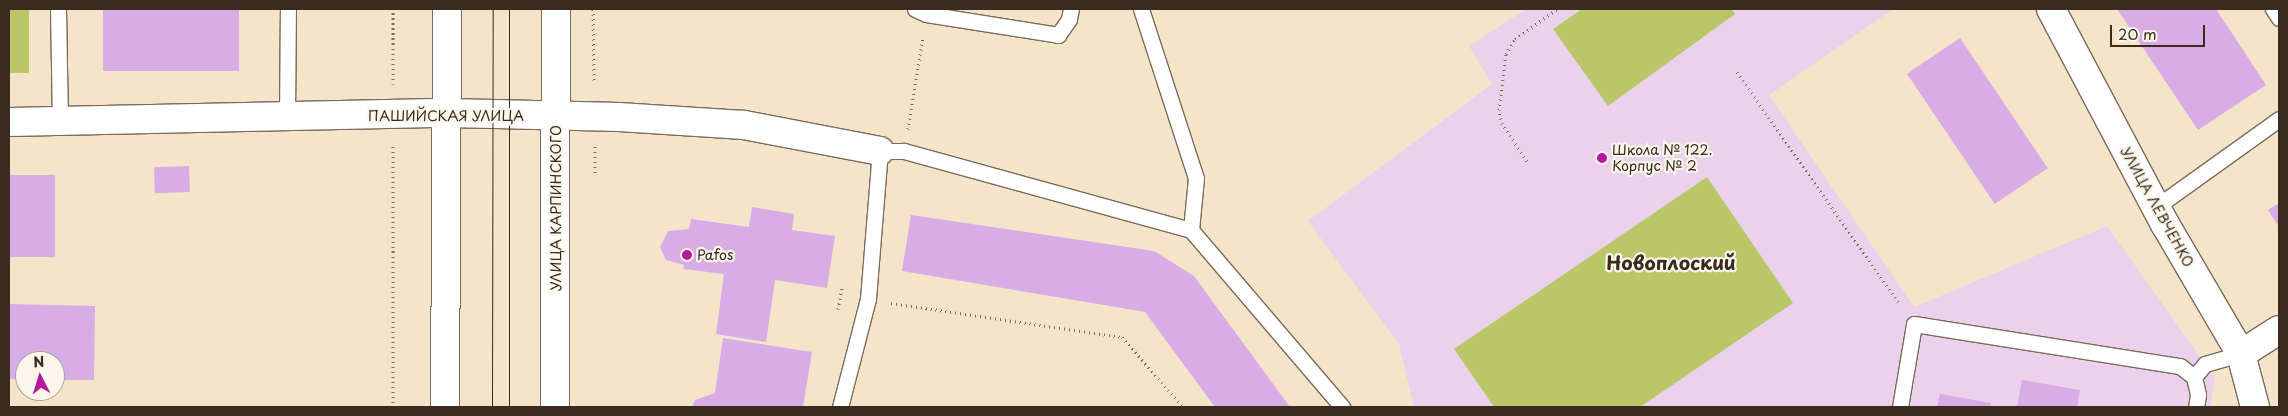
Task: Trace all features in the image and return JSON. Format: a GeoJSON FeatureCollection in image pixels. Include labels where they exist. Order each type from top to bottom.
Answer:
{"type":"FeatureCollection","features":[{"type":"Feature","properties":{"kind":"street"},"geometry":{"type":"LineString","coordinates":[[445,407],[447,9]]}},
{"type":"Feature","properties":{"kind":"street","name":"УЛИЦА КАРПИНСКОГО"},"geometry":{"type":"LineString","coordinates":[[555,407],[556,9]]}},
{"type":"Feature","properties":{"kind":"street","name":"УЛИЦА ЛЕВЧЕНКО"},"geometry":{"type":"LineString","coordinates":[[2051,9],[2156,207],[2241,354],[2255,407]]}},
{"type":"Feature","properties":{"kind":"street","name":"ПАШИЙСКАЯ УЛИЦА"},"geometry":{"type":"LineString","coordinates":[[9,122],[446,114],[556,117],[619,116],[744,125],[892,151]]}},
{"type":"Feature","properties":{"kind":"street"},"geometry":{"type":"LineString","coordinates":[[2241,354],[2279,330]]}},
{"type":"Feature","properties":{"kind":"lane"},"geometry":{"type":"LineString","coordinates":[[58,9],[60,122]]}},
{"type":"Feature","properties":{"kind":"lane"},"geometry":{"type":"LineString","coordinates":[[288,9],[288,117]]}},
{"type":"Feature","properties":{"kind":"lane"},"geometry":{"type":"LineString","coordinates":[[921,11],[1058,35],[1070,19],[1071,9]]}},
{"type":"Feature","properties":{"kind":"lane"},"geometry":{"type":"LineString","coordinates":[[1140,9],[1196,178],[1192,230]]}},
{"type":"Feature","properties":{"kind":"lane"},"geometry":{"type":"LineString","coordinates":[[2273,9],[2279,18]]}},
{"type":"Feature","properties":{"kind":"lane"},"geometry":{"type":"LineString","coordinates":[[2156,207],[2279,119]]}},
{"type":"Feature","properties":{"kind":"lane"},"geometry":{"type":"LineString","coordinates":[[840,407],[868,299],[892,151],[1192,230],[1342,407]]}},
{"type":"Feature","properties":{"kind":"lane"},"geometry":{"type":"LineString","coordinates":[[1900,407],[1914,324],[2180,366],[2194,377],[2198,395],[2196,407]]}},
{"type":"Feature","properties":{"kind":"lane"},"geometry":{"type":"LineString","coordinates":[[2194,377],[2205,364],[2241,354]]}},
{"type":"Feature","properties":{"kind":"path"},"geometry":{"type":"LineString","coordinates":[[393,407],[394,9]]}},
{"type":"Feature","properties":{"kind":"path"},"geometry":{"type":"LineString","coordinates":[[593,9],[594,82]]}},
{"type":"Feature","properties":{"kind":"path"},"geometry":{"type":"LineString","coordinates":[[1528,161],[1502,124],[1499,110],[1506,54],[1515,39],[1557,9]]}},
{"type":"Feature","properties":{"kind":"path"},"geometry":{"type":"LineString","coordinates":[[892,151],[921,11]]}},
{"type":"Feature","properties":{"kind":"path"},"geometry":{"type":"LineString","coordinates":[[1737,72],[1914,324]]}},
{"type":"Feature","properties":{"kind":"path"},"geometry":{"type":"LineString","coordinates":[[595,143],[595,175]]}},
{"type":"Feature","properties":{"kind":"path"},"geometry":{"type":"LineString","coordinates":[[868,299],[1122,337],[1183,407]]}},
{"type":"Feature","properties":{"kind":"shaded area","name":"Школа № 122. Корпус № 2"},"geometry":{"type":"Polygon","coordinates":[[[1526,9],[1893,9],[1769,95],[1914,307],[2107,226],[2215,378],[2210,407],[1414,407],[1399,344],[1308,221],[1492,84],[1469,46],[1526,9]]]}},
{"type":"Feature","properties":{"kind":"green space"},"geometry":{"type":"Polygon","coordinates":[[[9,9],[29,9],[29,73],[9,73],[9,9]]]}},
{"type":"Feature","properties":{"kind":"green space"},"geometry":{"type":"Polygon","coordinates":[[[1582,9],[1732,9],[1735,14],[1608,106],[1553,29],[1582,9]]]}},
{"type":"Feature","properties":{"kind":"green space"},"geometry":{"type":"Polygon","coordinates":[[[1707,177],[1793,303],[1640,407],[1494,407],[1454,349],[1707,177]]]}},
{"type":"Feature","properties":{"kind":"building"},"geometry":{"type":"Polygon","coordinates":[[[103,9],[239,9],[239,71],[103,71],[103,9]]]}},
{"type":"Feature","properties":{"kind":"building"},"geometry":{"type":"Polygon","coordinates":[[[2117,9],[2216,9],[2266,85],[2198,130],[2117,9]]]}},
{"type":"Feature","properties":{"kind":"building"},"geometry":{"type":"Polygon","coordinates":[[[1960,38],[2048,168],[1995,204],[1907,74],[1960,38]]]}},
{"type":"Feature","properties":{"kind":"building"},"geometry":{"type":"Polygon","coordinates":[[[189,166],[190,192],[155,193],[154,167],[189,166]]]}},
{"type":"Feature","properties":{"kind":"building"},"geometry":{"type":"Polygon","coordinates":[[[9,175],[55,175],[55,257],[9,257],[9,175]]]}},
{"type":"Feature","properties":{"kind":"building"},"geometry":{"type":"Polygon","coordinates":[[[2279,203],[2279,227],[2268,210],[2279,203]]]}},
{"type":"Feature","properties":{"kind":"building"},"geometry":{"type":"Polygon","coordinates":[[[752,207],[794,214],[792,230],[835,236],[827,288],[775,280],[766,342],[716,334],[724,274],[683,269],[684,265],[666,260],[660,247],[668,231],[689,229],[691,219],[749,227],[752,207]]]}},
{"type":"Feature","properties":{"kind":"building"},"geometry":{"type":"Polygon","coordinates":[[[911,215],[1154,251],[1194,276],[1290,407],[1215,407],[1145,312],[902,271],[911,215]]]}},
{"type":"Feature","properties":{"kind":"building"},"geometry":{"type":"Polygon","coordinates":[[[9,304],[95,306],[94,380],[65,380],[65,351],[15,351],[15,379],[9,379],[9,304]]]}},
{"type":"Feature","properties":{"kind":"building"},"geometry":{"type":"Polygon","coordinates":[[[723,338],[812,352],[803,407],[692,407],[695,400],[715,393],[723,338]]]}},
{"type":"Feature","properties":{"kind":"building"},"geometry":{"type":"Polygon","coordinates":[[[2022,380],[2080,390],[2077,407],[2017,407],[2022,380]]]}},
{"type":"Feature","properties":{"kind":"building"},"geometry":{"type":"Polygon","coordinates":[[[1940,394],[1991,403],[1990,407],[1937,407],[1940,394]]]}},
{"type":"Feature","properties":{"kind":"tram line"},"geometry":{"type":"LineString","coordinates":[[492,407],[493,9]]}},
{"type":"Feature","properties":{"kind":"tram line"},"geometry":{"type":"LineString","coordinates":[[509,9],[509,407]]}},
{"type":"Feature","properties":{"kind":"place","name":"Школа № 122. Корпус № 2"},"geometry":{"type":"Point","coordinates":[1602,158]}},
{"type":"Feature","properties":{"kind":"place","name":"Pafos"},"geometry":{"type":"Point","coordinates":[687,255]}},
{"type":"Feature","properties":{"kind":"district","name":"Новоплоский"},"geometry":{"type":"Point","coordinates":[1671,263]}}]}
